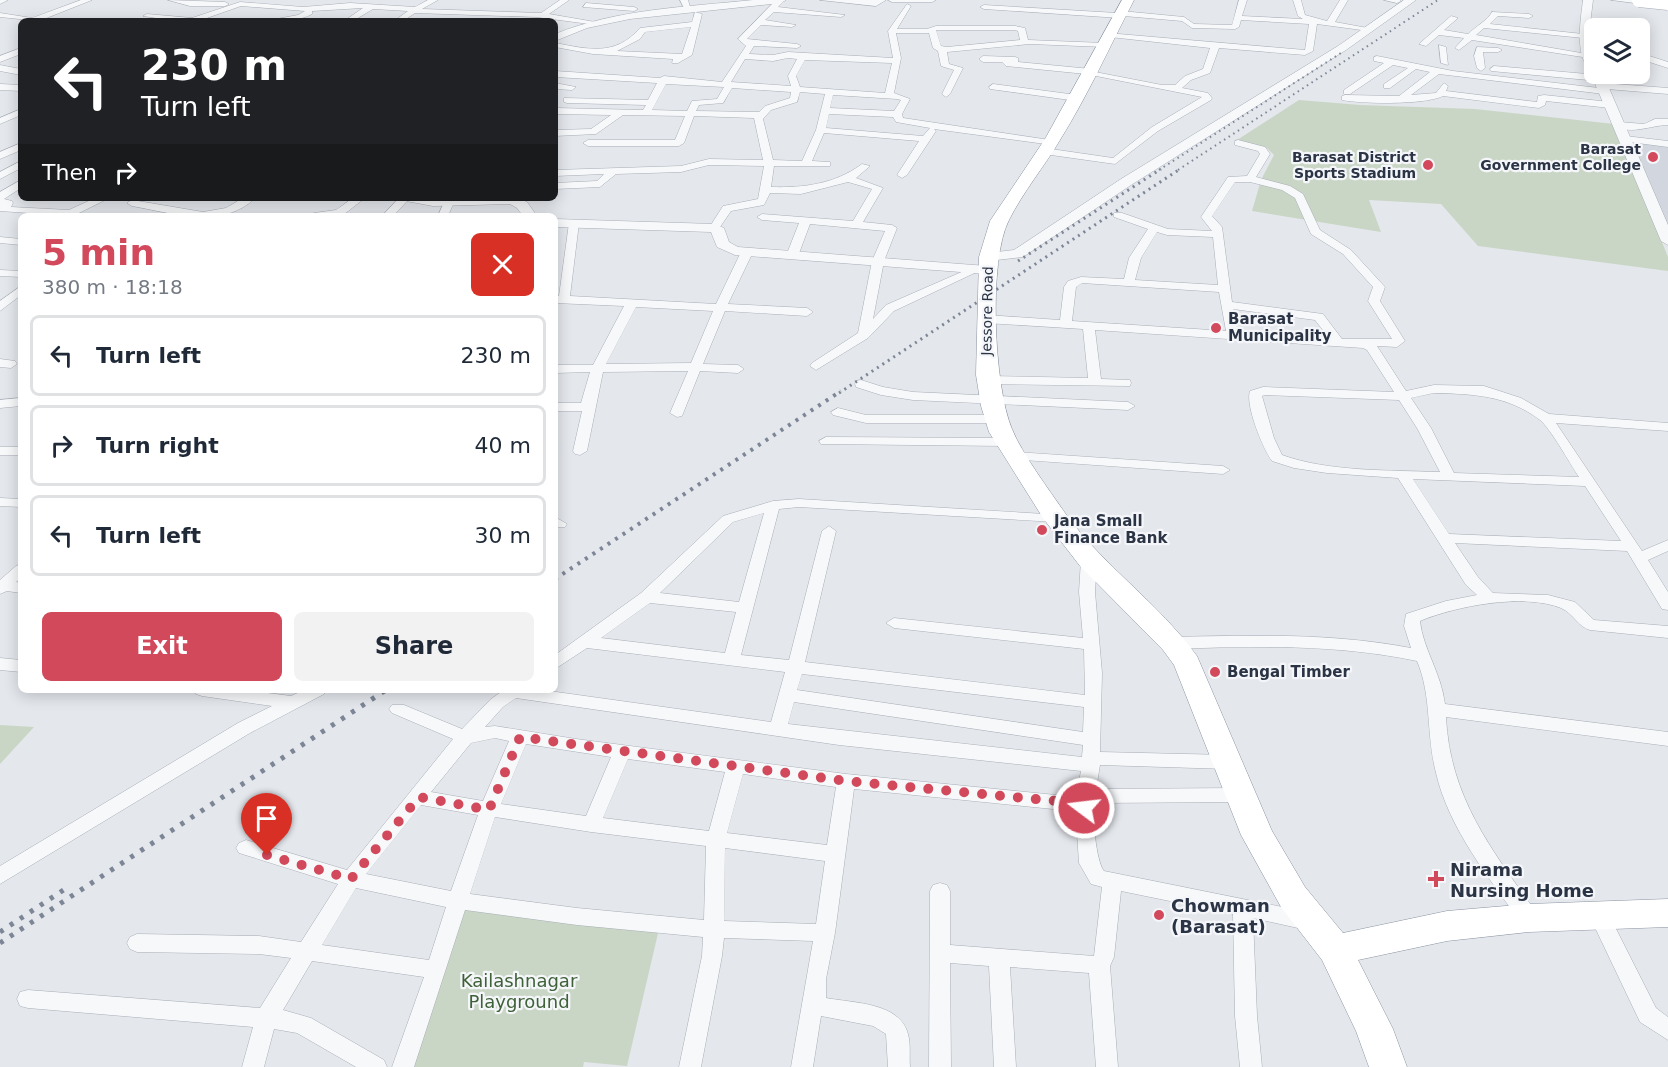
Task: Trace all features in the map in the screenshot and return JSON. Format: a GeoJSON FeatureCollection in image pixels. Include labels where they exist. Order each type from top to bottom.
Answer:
{"type":"FeatureCollection","features":[{"type":"Feature","properties":{"kind":"highway","name":"Jessore Road"},"geometry":{"type":"LineString","coordinates":[[997,412],[986,319],[990,294],[986,261],[999,220],[1077,98],[1123,9]]}},
{"type":"Feature","properties":{"kind":"highway"},"geometry":{"type":"LineString","coordinates":[[997,412],[1056,518],[1089,560],[1173,643],[1199,689],[1257,835],[1276,871],[1335,950],[1374,1029],[1388,1067]]}},
{"type":"Feature","properties":{"kind":"highway"},"geometry":{"type":"LineString","coordinates":[[1335,950],[1447,926],[1529,918],[1668,913]]}},
{"type":"Feature","properties":{"kind":"main road"},"geometry":{"type":"LineString","coordinates":[[1641,0],[1668,4]]}},
{"type":"Feature","properties":{"kind":"street"},"geometry":{"type":"LineString","coordinates":[[0,2],[4,0]]}},
{"type":"Feature","properties":{"kind":"street"},"geometry":{"type":"LineString","coordinates":[[40,18],[88,0]]}},
{"type":"Feature","properties":{"kind":"street"},"geometry":{"type":"LineString","coordinates":[[344,6],[352,0]]}},
{"type":"Feature","properties":{"kind":"street"},"geometry":{"type":"LineString","coordinates":[[403,18],[434,0]]}},
{"type":"Feature","properties":{"kind":"street"},"geometry":{"type":"LineString","coordinates":[[542,16],[565,0]]}},
{"type":"Feature","properties":{"kind":"street"},"geometry":{"type":"LineString","coordinates":[[632,13],[638,0]]}},
{"type":"Feature","properties":{"kind":"street"},"geometry":{"type":"LineString","coordinates":[[824,0],[876,4],[882,0]]}},
{"type":"Feature","properties":{"kind":"street"},"geometry":{"type":"LineString","coordinates":[[892,0],[932,0]]}},
{"type":"Feature","properties":{"kind":"street"},"geometry":{"type":"LineString","coordinates":[[1057,12],[1066,0]]}},
{"type":"Feature","properties":{"kind":"street"},"geometry":{"type":"LineString","coordinates":[[984,7],[1057,12],[1123,9],[1181,18],[1192,26],[1225,28],[1235,27],[1243,0]]}},
{"type":"Feature","properties":{"kind":"street"},"geometry":{"type":"LineString","coordinates":[[1297,0],[1304,18],[1370,29]]}},
{"type":"Feature","properties":{"kind":"street"},"geometry":{"type":"LineString","coordinates":[[1331,22],[1344,0]]}},
{"type":"Feature","properties":{"kind":"street"},"geometry":{"type":"LineString","coordinates":[[558,223],[714,228],[719,231],[726,248],[792,256],[878,261],[986,261],[1018,254],[1126,182],[1328,57],[1411,0]]}},
{"type":"Feature","properties":{"kind":"street"},"geometry":{"type":"LineString","coordinates":[[1481,25],[1583,36],[1588,0]]}},
{"type":"Feature","properties":{"kind":"street"},"geometry":{"type":"LineString","coordinates":[[1615,0],[1653,2]]}},
{"type":"Feature","properties":{"kind":"street"},"geometry":{"type":"LineString","coordinates":[[1641,0],[1668,4]]}},
{"type":"Feature","properties":{"kind":"street"},"geometry":{"type":"LineString","coordinates":[[156,18],[144,17],[176,1],[234,5],[256,2],[303,9],[314,4],[372,6],[558,18]]}},
{"type":"Feature","properties":{"kind":"street"},"geometry":{"type":"LineString","coordinates":[[292,18],[300,17],[314,4]]}},
{"type":"Feature","properties":{"kind":"street"},"geometry":{"type":"LineString","coordinates":[[777,4],[741,40],[749,43],[797,46]]}},
{"type":"Feature","properties":{"kind":"street"},"geometry":{"type":"LineString","coordinates":[[558,37],[632,13],[688,5],[777,4],[841,15]]}},
{"type":"Feature","properties":{"kind":"street"},"geometry":{"type":"LineString","coordinates":[[200,18],[234,5]]}},
{"type":"Feature","properties":{"kind":"street"},"geometry":{"type":"LineString","coordinates":[[586,5],[632,13]]}},
{"type":"Feature","properties":{"kind":"street"},"geometry":{"type":"LineString","coordinates":[[646,112],[675,62],[688,55],[698,13],[688,5]]}},
{"type":"Feature","properties":{"kind":"street"},"geometry":{"type":"LineString","coordinates":[[353,18],[372,6]]}},
{"type":"Feature","properties":{"kind":"street"},"geometry":{"type":"LineString","coordinates":[[889,95],[894,79],[897,50],[892,32],[907,6]]}},
{"type":"Feature","properties":{"kind":"street"},"geometry":{"type":"LineString","coordinates":[[1459,48],[1481,25],[1492,20],[1496,13],[1529,16]]}},
{"type":"Feature","properties":{"kind":"street"},"geometry":{"type":"LineString","coordinates":[[1,15],[18,18]]}},
{"type":"Feature","properties":{"kind":"street"},"geometry":{"type":"LineString","coordinates":[[558,18],[597,23]]}},
{"type":"Feature","properties":{"kind":"street"},"geometry":{"type":"LineString","coordinates":[[1238,18],[1331,22]]}},
{"type":"Feature","properties":{"kind":"street"},"geometry":{"type":"LineString","coordinates":[[1423,44],[1454,18]]}},
{"type":"Feature","properties":{"kind":"street"},"geometry":{"type":"LineString","coordinates":[[757,22],[792,25]]}},
{"type":"Feature","properties":{"kind":"street"},"geometry":{"type":"LineString","coordinates":[[1305,53],[1309,52],[1313,22]]}},
{"type":"Feature","properties":{"kind":"street"},"geometry":{"type":"LineString","coordinates":[[607,52],[637,37],[648,28],[696,24]]}},
{"type":"Feature","properties":{"kind":"street"},"geometry":{"type":"LineString","coordinates":[[1489,41],[1499,27]]}},
{"type":"Feature","properties":{"kind":"street"},"geometry":{"type":"LineString","coordinates":[[892,32],[932,31],[936,28],[1015,28],[1022,30],[1027,48],[1019,60],[983,59]]}},
{"type":"Feature","properties":{"kind":"street"},"geometry":{"type":"LineString","coordinates":[[932,31],[937,48],[945,49],[1027,48],[1107,40],[1215,45],[1328,57]]}},
{"type":"Feature","properties":{"kind":"street"},"geometry":{"type":"LineString","coordinates":[[1437,32],[1489,41],[1584,64]]}},
{"type":"Feature","properties":{"kind":"street"},"geometry":{"type":"LineString","coordinates":[[622,61],[634,49],[637,37]]}},
{"type":"Feature","properties":{"kind":"street"},"geometry":{"type":"LineString","coordinates":[[588,143],[680,143],[697,102],[720,101],[749,43]]}},
{"type":"Feature","properties":{"kind":"street"},"geometry":{"type":"LineString","coordinates":[[1170,88],[1181,87],[1188,78],[1206,72],[1215,45]]}},
{"type":"Feature","properties":{"kind":"street"},"geometry":{"type":"LineString","coordinates":[[558,46],[593,52],[683,57]]}},
{"type":"Feature","properties":{"kind":"street"},"geometry":{"type":"LineString","coordinates":[[1442,47],[1445,63]]}},
{"type":"Feature","properties":{"kind":"street"},"geometry":{"type":"LineString","coordinates":[[0,59],[18,49]]}},
{"type":"Feature","properties":{"kind":"street"},"geometry":{"type":"LineString","coordinates":[[945,49],[942,50],[945,66],[959,68],[946,94]]}},
{"type":"Feature","properties":{"kind":"street"},"geometry":{"type":"LineString","coordinates":[[1481,68],[1478,56],[1480,49],[1584,65]]}},
{"type":"Feature","properties":{"kind":"street"},"geometry":{"type":"LineString","coordinates":[[1372,50],[1481,68],[1584,67]]}},
{"type":"Feature","properties":{"kind":"street"},"geometry":{"type":"LineString","coordinates":[[584,59],[593,52]]}},
{"type":"Feature","properties":{"kind":"street"},"geometry":{"type":"LineString","coordinates":[[744,56],[896,61]]}},
{"type":"Feature","properties":{"kind":"street"},"geometry":{"type":"LineString","coordinates":[[714,228],[727,208],[760,203],[766,190],[770,162],[758,119],[772,107],[794,100],[795,87],[792,73],[800,57]]}},
{"type":"Feature","properties":{"kind":"street"},"geometry":{"type":"LineString","coordinates":[[1377,59],[1453,74],[1584,68]]}},
{"type":"Feature","properties":{"kind":"street"},"geometry":{"type":"LineString","coordinates":[[1650,59],[1668,65]]}},
{"type":"Feature","properties":{"kind":"street"},"geometry":{"type":"LineString","coordinates":[[1391,62],[1348,92],[1404,98],[1432,98],[1440,93],[1453,74]]}},
{"type":"Feature","properties":{"kind":"street"},"geometry":{"type":"LineString","coordinates":[[558,74],[576,71],[613,72],[666,79],[889,95],[906,99],[897,114],[899,120],[905,122],[1115,161],[1155,129],[1208,98],[1205,95],[1090,73],[1006,63]]}},
{"type":"Feature","properties":{"kind":"street"},"geometry":{"type":"LineString","coordinates":[[3,68],[18,65]]}},
{"type":"Feature","properties":{"kind":"street"},"geometry":{"type":"LineString","coordinates":[[1387,86],[1414,67]]}},
{"type":"Feature","properties":{"kind":"street"},"geometry":{"type":"LineString","coordinates":[[3,68],[18,71]]}},
{"type":"Feature","properties":{"kind":"street"},"geometry":{"type":"LineString","coordinates":[[558,111],[567,100],[576,71]]}},
{"type":"Feature","properties":{"kind":"street"},"geometry":{"type":"LineString","coordinates":[[1404,98],[1437,71]]}},
{"type":"Feature","properties":{"kind":"street"},"geometry":{"type":"LineString","coordinates":[[1602,84],[1668,241]]}},
{"type":"Feature","properties":{"kind":"street"},"geometry":{"type":"LineString","coordinates":[[1647,84],[1668,91]]}},
{"type":"Feature","properties":{"kind":"street"},"geometry":{"type":"LineString","coordinates":[[558,86],[572,87]]}},
{"type":"Feature","properties":{"kind":"street"},"geometry":{"type":"LineString","coordinates":[[0,87],[18,88]]}},
{"type":"Feature","properties":{"kind":"street"},"geometry":{"type":"LineString","coordinates":[[993,87],[1077,98]]}},
{"type":"Feature","properties":{"kind":"street"},"geometry":{"type":"LineString","coordinates":[[806,163],[821,130],[824,105],[831,90]]}},
{"type":"Feature","properties":{"kind":"street"},"geometry":{"type":"LineString","coordinates":[[1440,93],[1539,105],[1544,98],[1610,105]]}},
{"type":"Feature","properties":{"kind":"street"},"geometry":{"type":"LineString","coordinates":[[567,100],[652,102]]}},
{"type":"Feature","properties":{"kind":"street"},"geometry":{"type":"LineString","coordinates":[[558,111],[762,115]]}},
{"type":"Feature","properties":{"kind":"street"},"geometry":{"type":"LineString","coordinates":[[824,111],[897,114]]}},
{"type":"Feature","properties":{"kind":"street"},"geometry":{"type":"LineString","coordinates":[[558,133],[592,132],[621,112]]}},
{"type":"Feature","properties":{"kind":"street"},"geometry":{"type":"LineString","coordinates":[[0,121],[18,113]]}},
{"type":"Feature","properties":{"kind":"street"},"geometry":{"type":"LineString","coordinates":[[1619,125],[1645,127],[1655,122],[1668,123]]}},
{"type":"Feature","properties":{"kind":"street"},"geometry":{"type":"LineString","coordinates":[[902,175],[934,126]]}},
{"type":"Feature","properties":{"kind":"street"},"geometry":{"type":"LineString","coordinates":[[821,130],[926,139]]}},
{"type":"Feature","properties":{"kind":"street"},"geometry":{"type":"LineString","coordinates":[[584,155],[592,132]]}},
{"type":"Feature","properties":{"kind":"street"},"geometry":{"type":"LineString","coordinates":[[1625,139],[1668,144]]}},
{"type":"Feature","properties":{"kind":"street"},"geometry":{"type":"LineString","coordinates":[[0,144],[18,141]]}},
{"type":"Feature","properties":{"kind":"street"},"geometry":{"type":"LineString","coordinates":[[0,156],[18,142]]}},
{"type":"Feature","properties":{"kind":"street"},"geometry":{"type":"LineString","coordinates":[[1238,143],[1265,151],[1250,179]]}},
{"type":"Feature","properties":{"kind":"street"},"geometry":{"type":"LineString","coordinates":[[558,173],[681,169],[709,162],[828,164]]}},
{"type":"Feature","properties":{"kind":"street"},"geometry":{"type":"LineString","coordinates":[[0,176],[18,166]]}},
{"type":"Feature","properties":{"kind":"street"},"geometry":{"type":"LineString","coordinates":[[766,190],[801,191],[848,179],[865,166]]}},
{"type":"Feature","properties":{"kind":"street"},"geometry":{"type":"LineString","coordinates":[[558,186],[600,184],[613,171]]}},
{"type":"Feature","properties":{"kind":"street"},"geometry":{"type":"LineString","coordinates":[[986,319],[1065,326],[1397,344],[1399,341],[1374,300],[1378,287],[1347,252],[1314,232],[1299,196],[1286,188],[1250,179],[1232,178],[1206,217],[1217,227],[1226,305],[1233,335]]}},
{"type":"Feature","properties":{"kind":"street"},"geometry":{"type":"LineString","coordinates":[[848,179],[878,188],[856,225]]}},
{"type":"Feature","properties":{"kind":"street"},"geometry":{"type":"LineString","coordinates":[[18,185],[0,199],[8,203],[4,209],[42,213]]}},
{"type":"Feature","properties":{"kind":"street"},"geometry":{"type":"LineString","coordinates":[[70,213],[97,201]]}},
{"type":"Feature","properties":{"kind":"street"},"geometry":{"type":"LineString","coordinates":[[218,213],[229,211],[245,201]]}},
{"type":"Feature","properties":{"kind":"street"},"geometry":{"type":"LineString","coordinates":[[339,213],[356,201]]}},
{"type":"Feature","properties":{"kind":"street"},"geometry":{"type":"LineString","coordinates":[[390,213],[402,201]]}},
{"type":"Feature","properties":{"kind":"street"},"geometry":{"type":"LineString","coordinates":[[132,203],[195,213]]}},
{"type":"Feature","properties":{"kind":"street"},"geometry":{"type":"LineString","coordinates":[[1118,215],[1154,228],[1177,233],[1218,234]]}},
{"type":"Feature","properties":{"kind":"street"},"geometry":{"type":"LineString","coordinates":[[762,217],[892,228],[878,261],[864,335]]}},
{"type":"Feature","properties":{"kind":"street"},"geometry":{"type":"LineString","coordinates":[[792,256],[806,220]]}},
{"type":"Feature","properties":{"kind":"street"},"geometry":{"type":"LineString","coordinates":[[574,223],[560,299],[807,312]]}},
{"type":"Feature","properties":{"kind":"street"},"geometry":{"type":"LineString","coordinates":[[1130,283],[1135,258],[1154,228]]}},
{"type":"Feature","properties":{"kind":"street"},"geometry":{"type":"LineString","coordinates":[[0,240],[18,242]]}},
{"type":"Feature","properties":{"kind":"street"},"geometry":{"type":"LineString","coordinates":[[677,413],[720,308],[747,252]]}},
{"type":"Feature","properties":{"kind":"street"},"geometry":{"type":"LineString","coordinates":[[816,366],[864,335],[890,308],[986,261]]}},
{"type":"Feature","properties":{"kind":"street"},"geometry":{"type":"LineString","coordinates":[[0,273],[18,274]]}},
{"type":"Feature","properties":{"kind":"street"},"geometry":{"type":"LineString","coordinates":[[1065,326],[1072,283],[1082,280],[1225,289]]}},
{"type":"Feature","properties":{"kind":"street"},"geometry":{"type":"LineString","coordinates":[[0,307],[18,292]]}},
{"type":"Feature","properties":{"kind":"street"},"geometry":{"type":"LineString","coordinates":[[580,451],[597,370],[631,303]]}},
{"type":"Feature","properties":{"kind":"street"},"geometry":{"type":"LineString","coordinates":[[1226,305],[1319,316],[1337,340]]}},
{"type":"Feature","properties":{"kind":"street"},"geometry":{"type":"LineString","coordinates":[[1089,327],[1095,382]]}},
{"type":"Feature","properties":{"kind":"street"},"geometry":{"type":"LineString","coordinates":[[1355,341],[1372,348],[1401,396],[1424,428],[1449,476]]}},
{"type":"Feature","properties":{"kind":"street"},"geometry":{"type":"LineString","coordinates":[[558,369],[697,367],[738,369]]}},
{"type":"Feature","properties":{"kind":"street"},"geometry":{"type":"LineString","coordinates":[[826,441],[997,412],[1095,382],[1125,383]]}},
{"type":"Feature","properties":{"kind":"street"},"geometry":{"type":"LineString","coordinates":[[861,384],[897,394],[997,412],[1223,470]]}},
{"type":"Feature","properties":{"kind":"street"},"geometry":{"type":"LineString","coordinates":[[1586,482],[1402,474],[1313,468],[1284,463],[1273,453],[1255,393],[1263,391],[1401,396],[1434,389],[1484,390],[1516,401],[1546,418],[1668,427]]}},
{"type":"Feature","properties":{"kind":"street"},"geometry":{"type":"LineString","coordinates":[[0,404],[18,402]]}},
{"type":"Feature","properties":{"kind":"street"},"geometry":{"type":"LineString","coordinates":[[558,407],[585,407],[590,402]]}},
{"type":"Feature","properties":{"kind":"street"},"geometry":{"type":"LineString","coordinates":[[838,412],[866,419],[1128,406]]}},
{"type":"Feature","properties":{"kind":"street"},"geometry":{"type":"LineString","coordinates":[[1546,418],[1668,605]]}},
{"type":"Feature","properties":{"kind":"street"},"geometry":{"type":"LineString","coordinates":[[0,452],[18,451]]}},
{"type":"Feature","properties":{"kind":"street"},"geometry":{"type":"LineString","coordinates":[[1402,474],[1472,581],[1490,600]]}},
{"type":"Feature","properties":{"kind":"street"},"geometry":{"type":"LineString","coordinates":[[0,502],[18,503]]}},
{"type":"Feature","properties":{"kind":"street"},"geometry":{"type":"LineString","coordinates":[[558,661],[647,597],[728,519],[773,505],[799,503],[1056,518]]}},
{"type":"Feature","properties":{"kind":"street"},"geometry":{"type":"LineString","coordinates":[[731,661],[773,505]]}},
{"type":"Feature","properties":{"kind":"street"},"geometry":{"type":"LineString","coordinates":[[778,730],[818,583],[829,531]]}},
{"type":"Feature","properties":{"kind":"street"},"geometry":{"type":"LineString","coordinates":[[1443,538],[1635,552],[1668,544]]}},
{"type":"Feature","properties":{"kind":"street"},"geometry":{"type":"LineString","coordinates":[[1089,560],[1087,592],[1094,673],[1091,702],[1091,754],[1085,802],[1089,870],[1098,878],[1112,883],[1312,922]]}},
{"type":"Feature","properties":{"kind":"street"},"geometry":{"type":"LineString","coordinates":[[2,587],[18,572]]}},
{"type":"Feature","properties":{"kind":"street"},"geometry":{"type":"LineString","coordinates":[[2,587],[18,588]]}},
{"type":"Feature","properties":{"kind":"street"},"geometry":{"type":"LineString","coordinates":[[647,597],[746,608]]}},
{"type":"Feature","properties":{"kind":"street"},"geometry":{"type":"LineString","coordinates":[[1529,918],[1479,846],[1458,810],[1440,753],[1431,675],[1412,629],[1412,618],[1437,609],[1490,600],[1556,602],[1575,609],[1590,625],[1668,632]]}},
{"type":"Feature","properties":{"kind":"street"},"geometry":{"type":"LineString","coordinates":[[894,623],[1091,644]]}},
{"type":"Feature","properties":{"kind":"street"},"geometry":{"type":"LineString","coordinates":[[1173,643],[1292,639],[1346,643],[1423,656]]}},
{"type":"Feature","properties":{"kind":"street"},"geometry":{"type":"LineString","coordinates":[[584,642],[795,669],[1091,702]]}},
{"type":"Feature","properties":{"kind":"street"},"geometry":{"type":"LineString","coordinates":[[0,664],[18,666]]}},
{"type":"Feature","properties":{"kind":"street"},"geometry":{"type":"LineString","coordinates":[[223,693],[295,703]]}},
{"type":"Feature","properties":{"kind":"street"},"geometry":{"type":"LineString","coordinates":[[0,876],[244,728],[313,693]]}},
{"type":"Feature","properties":{"kind":"street"},"geometry":{"type":"LineString","coordinates":[[253,1067],[266,1018],[351,879],[465,737],[497,703],[511,693]]}},
{"type":"Feature","properties":{"kind":"street"},"geometry":{"type":"LineString","coordinates":[[528,693],[778,730],[1228,762]]}},
{"type":"Feature","properties":{"kind":"street"},"geometry":{"type":"LineString","coordinates":[[787,695],[1091,754]]}},
{"type":"Feature","properties":{"kind":"street"},"geometry":{"type":"LineString","coordinates":[[398,709],[465,737],[495,732],[846,781],[1066,802],[1241,795]]}},
{"type":"Feature","properties":{"kind":"street"},"geometry":{"type":"LineString","coordinates":[[1435,709],[1668,739]]}},
{"type":"Feature","properties":{"kind":"street"},"geometry":{"type":"LineString","coordinates":[[403,1067],[451,931],[458,900],[489,810],[520,737]]}},
{"type":"Feature","properties":{"kind":"street"},"geometry":{"type":"LineString","coordinates":[[591,825],[623,751]]}},
{"type":"Feature","properties":{"kind":"street"},"geometry":{"type":"LineString","coordinates":[[690,1067],[712,956],[716,839],[736,766]]}},
{"type":"Feature","properties":{"kind":"street"},"geometry":{"type":"LineString","coordinates":[[802,1067],[825,933],[834,854],[846,781]]}},
{"type":"Feature","properties":{"kind":"street"},"geometry":{"type":"LineString","coordinates":[[419,797],[591,825],[834,854]]}},
{"type":"Feature","properties":{"kind":"street"},"geometry":{"type":"LineString","coordinates":[[246,848],[351,879],[458,900],[609,921],[714,929],[825,933]]}},
{"type":"Feature","properties":{"kind":"street"},"geometry":{"type":"LineString","coordinates":[[1107,1067],[1099,965],[1104,957],[1112,883]]}},
{"type":"Feature","properties":{"kind":"street"},"geometry":{"type":"LineString","coordinates":[[940,891],[940,1067]]}},
{"type":"Feature","properties":{"kind":"street"},"geometry":{"type":"LineString","coordinates":[[1243,908],[1243,957],[1251,1067]]}},
{"type":"Feature","properties":{"kind":"street"},"geometry":{"type":"LineString","coordinates":[[1599,915],[1648,1015],[1668,1030]]}},
{"type":"Feature","properties":{"kind":"street"},"geometry":{"type":"LineString","coordinates":[[137,942],[259,945],[437,970]]}},
{"type":"Feature","properties":{"kind":"street"},"geometry":{"type":"LineString","coordinates":[[941,953],[1099,965]]}},
{"type":"Feature","properties":{"kind":"street"},"geometry":{"type":"LineString","coordinates":[[999,958],[1005,1067]]}},
{"type":"Feature","properties":{"kind":"street"},"geometry":{"type":"LineString","coordinates":[[814,996],[818,1006],[879,1017],[890,1022],[896,1029],[899,1067]]}},
{"type":"Feature","properties":{"kind":"street"},"geometry":{"type":"LineString","coordinates":[[28,999],[266,1018],[303,1025],[376,1067]]}},
{"type":"Feature","properties":{"kind":"shaded area"},"geometry":{"type":"Polygon","coordinates":[[[1635,142],[1668,145],[1668,226],[1641,169],[1635,142]]]}},
{"type":"Feature","properties":{"kind":"green space"},"geometry":{"type":"Polygon","coordinates":[[[1299,100],[1360,105],[1475,109],[1614,124],[1668,257],[1668,271],[1478,246],[1441,204],[1369,200],[1381,232],[1252,211],[1261,180],[1274,155],[1267,148],[1237,140],[1299,100]]]}},
{"type":"Feature","properties":{"kind":"green space"},"geometry":{"type":"Polygon","coordinates":[[[0,725],[34,727],[0,764],[0,725]]]}},
{"type":"Feature","properties":{"kind":"green space","name":"Kailashnagar Playground"},"geometry":{"type":"Polygon","coordinates":[[[465,908],[659,929],[627,1066],[584,1062],[583,1067],[412,1067],[465,908]]]}},
{"type":"Feature","properties":{"kind":"railway"},"geometry":{"type":"LineString","coordinates":[[1178,170],[1438,0]]}},
{"type":"Feature","properties":{"kind":"railway"},"geometry":{"type":"LineString","coordinates":[[1159,170],[1341,53]]}},
{"type":"Feature","properties":{"kind":"railway"},"geometry":{"type":"LineString","coordinates":[[1018,261],[1161,169]]}},
{"type":"Feature","properties":{"kind":"railway"},"geometry":{"type":"LineString","coordinates":[[839,393],[1180,169]]}},
{"type":"Feature","properties":{"kind":"railway"},"geometry":{"type":"LineString","coordinates":[[558,577],[841,391]]}},
{"type":"Feature","properties":{"kind":"railway"},"geometry":{"type":"LineString","coordinates":[[0,943],[381,693]]}},
{"type":"Feature","properties":{"kind":"railway"},"geometry":{"type":"LineString","coordinates":[[0,932],[65,889]]}},
{"type":"Feature","properties":{"kind":"place","name":"Barasat Government College"},"geometry":{"type":"Point","coordinates":[1653,157]}},
{"type":"Feature","properties":{"kind":"place","name":"Barasat District Sports Stadium"},"geometry":{"type":"Point","coordinates":[1428,165]}},
{"type":"Feature","properties":{"kind":"place","name":"Barasat Municipality"},"geometry":{"type":"Point","coordinates":[1216,328]}},
{"type":"Feature","properties":{"kind":"place","name":"Jana Small Finance Bank"},"geometry":{"type":"Point","coordinates":[1042,530]}},
{"type":"Feature","properties":{"kind":"place","name":"Bengal Timber"},"geometry":{"type":"Point","coordinates":[1215,672]}},
{"type":"Feature","properties":{"kind":"place","name":"Nirama Nursing Home"},"geometry":{"type":"Point","coordinates":[1436,879]}},
{"type":"Feature","properties":{"kind":"place","name":"Chowman (Barasat)"},"geometry":{"type":"Point","coordinates":[1159,915]}},
{"type":"Feature","properties":{"kind":"route"},"geometry":{"type":"LineString","coordinates":[[267,855],[351,879],[419,797],[489,810],[504,770],[520,737],[846,781],[1066,802],[1084,808]]}}]}
